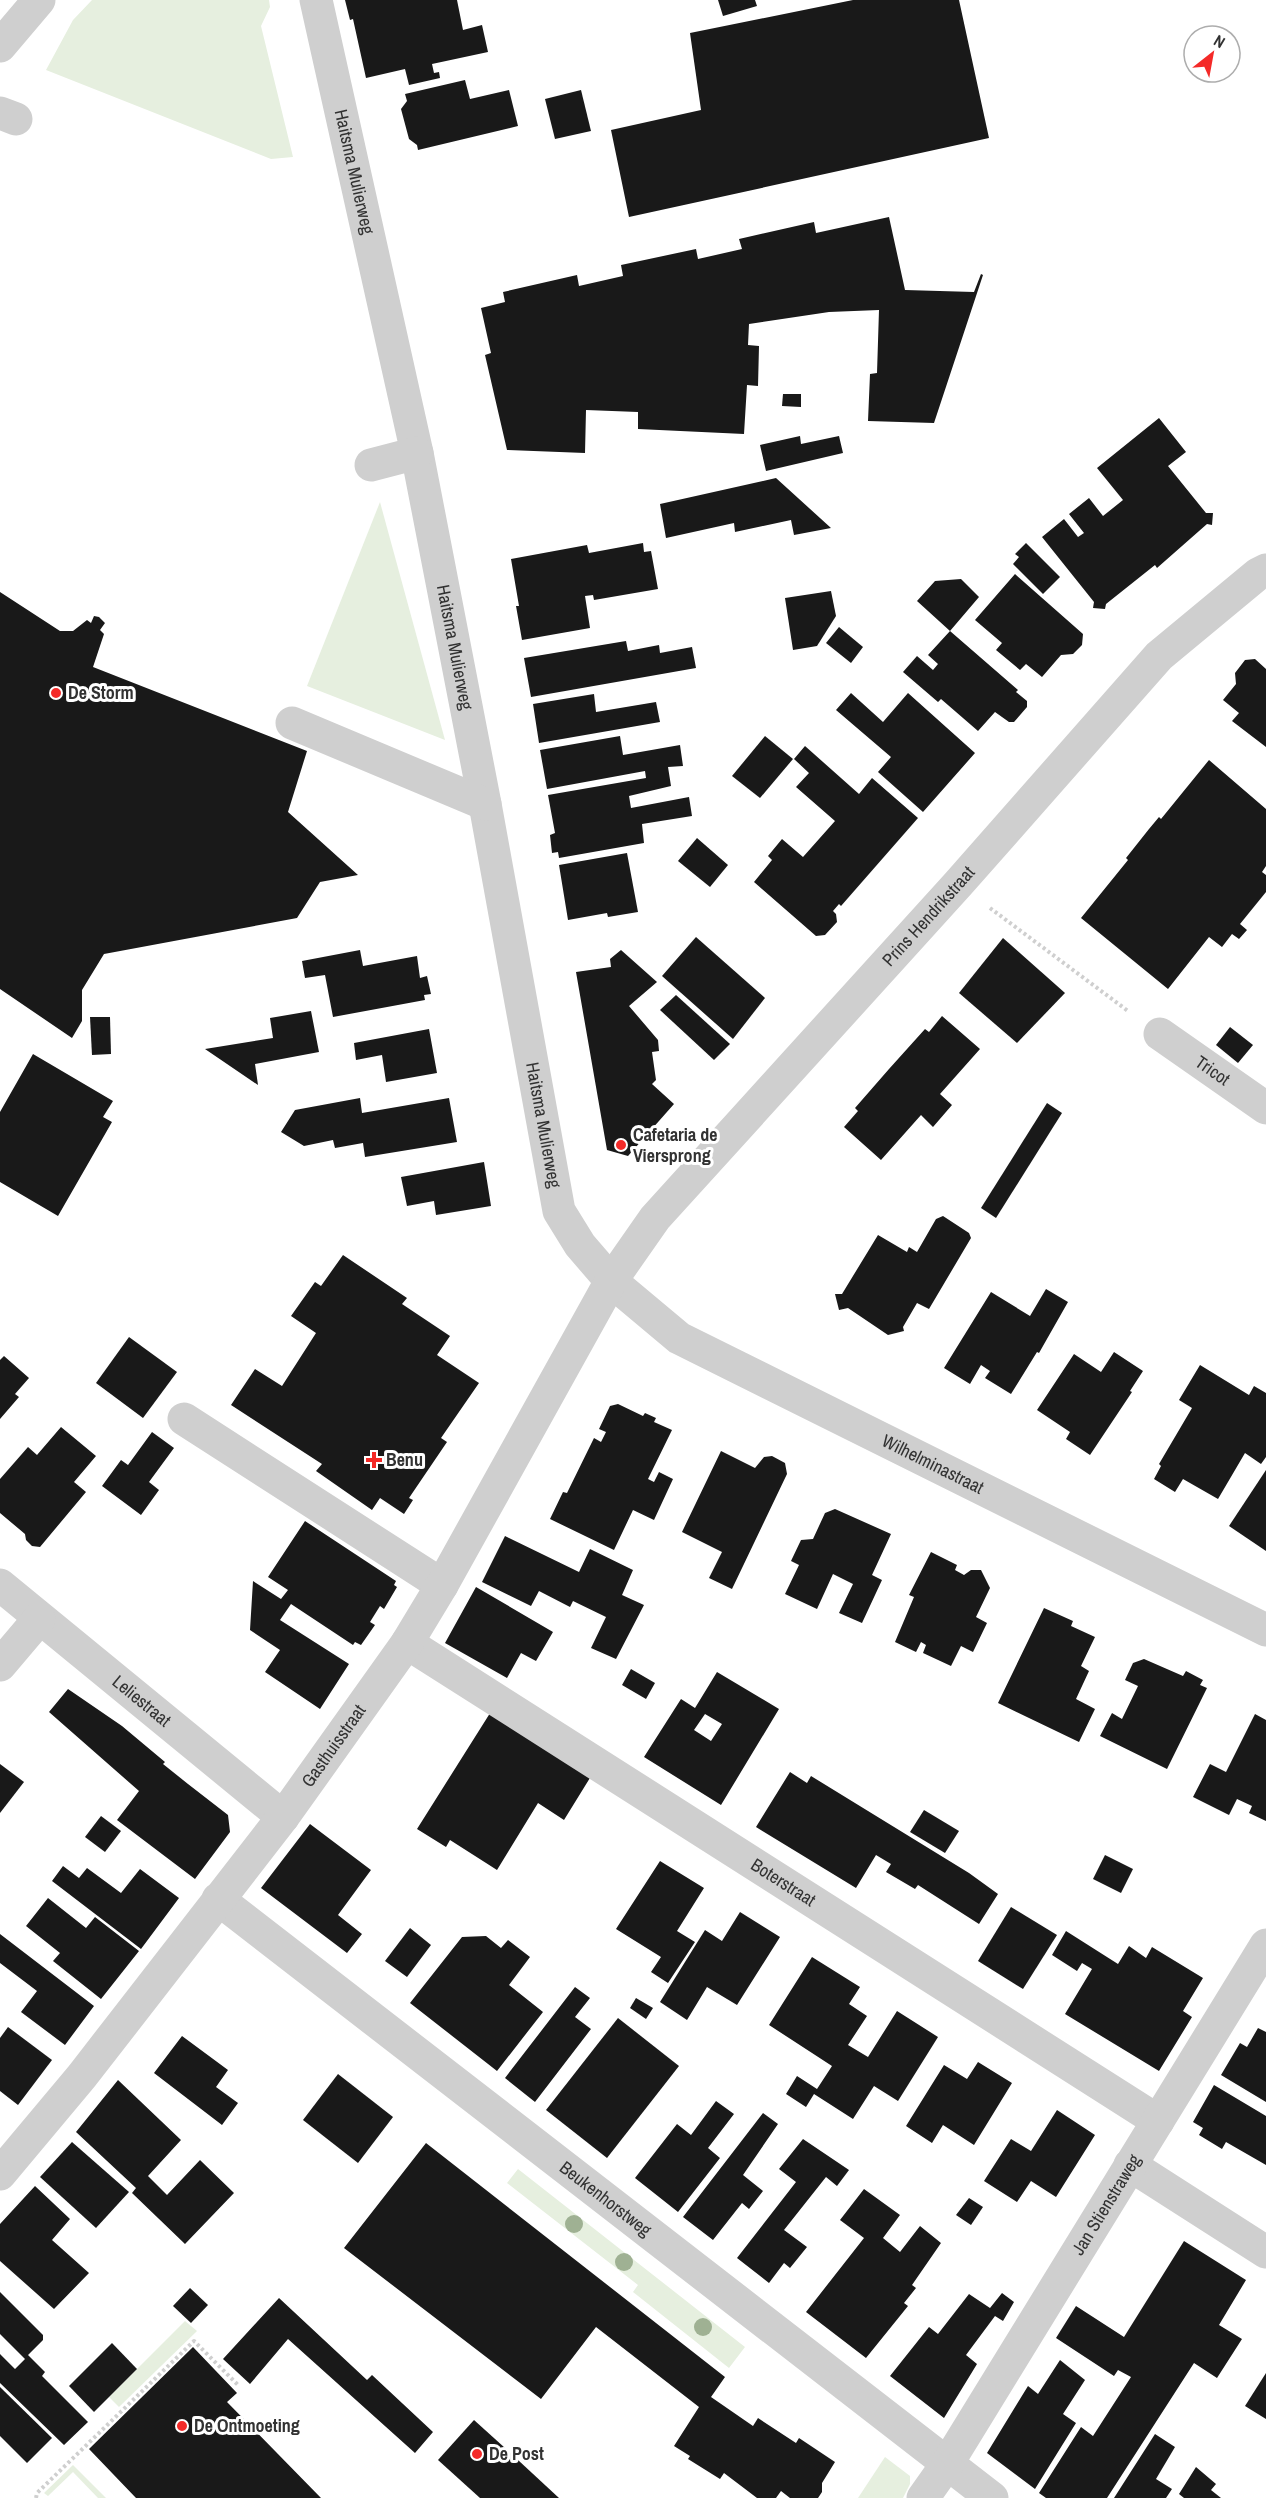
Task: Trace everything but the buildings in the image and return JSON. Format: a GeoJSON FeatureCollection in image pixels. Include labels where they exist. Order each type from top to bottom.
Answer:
{"type":"FeatureCollection","features":[{"type":"Feature","properties":{"kind":"street"},"geometry":{"type":"LineString","coordinates":[[0,46],[39,0]]}},
{"type":"Feature","properties":{"kind":"street","name":"Haitsma Mulierweg"},"geometry":{"type":"LineString","coordinates":[[316,0],[417,453],[485,804],[559,1211],[580,1245],[611,1281]]}},
{"type":"Feature","properties":{"kind":"street"},"geometry":{"type":"LineString","coordinates":[[371,465],[417,453]]}},
{"type":"Feature","properties":{"kind":"street","name":"Prins Hendrikstraat"},"geometry":{"type":"LineString","coordinates":[[611,1281],[656,1218],[958,884],[1159,656],[1258,574],[1266,570]]}},
{"type":"Feature","properties":{"kind":"street"},"geometry":{"type":"LineString","coordinates":[[292,723],[485,804]]}},
{"type":"Feature","properties":{"kind":"street","name":"Tricot"},"geometry":{"type":"LineString","coordinates":[[1160,1034],[1266,1108]]}},
{"type":"Feature","properties":{"kind":"street","name":"Gasthuisstraat"},"geometry":{"type":"LineString","coordinates":[[0,2174],[82,2076],[283,1817],[407,1643],[442,1585],[611,1281]]}},
{"type":"Feature","properties":{"kind":"street","name":"Wilhelminastraat"},"geometry":{"type":"LineString","coordinates":[[611,1281],[679,1338],[1266,1630]]}},
{"type":"Feature","properties":{"kind":"street"},"geometry":{"type":"LineString","coordinates":[[184,1419],[442,1585]]}},
{"type":"Feature","properties":{"kind":"street","name":"Leliestraat"},"geometry":{"type":"LineString","coordinates":[[0,1585],[283,1817]]}},
{"type":"Feature","properties":{"kind":"street"},"geometry":{"type":"LineString","coordinates":[[0,1665],[39,1619]]}},
{"type":"Feature","properties":{"kind":"street","name":"Boterstraat"},"geometry":{"type":"LineString","coordinates":[[407,1643],[1158,2121]]}},
{"type":"Feature","properties":{"kind":"street","name":"Beukenhorstweg"},"geometry":{"type":"LineString","coordinates":[[218,1899],[992,2498]]}},
{"type":"Feature","properties":{"kind":"street","name":"Jan Stienstraweg"},"geometry":{"type":"LineString","coordinates":[[923,2498],[947,2464],[1266,1944]]}},
{"type":"Feature","properties":{"kind":"street"},"geometry":{"type":"LineString","coordinates":[[1130,2165],[1266,2252]]}},
{"type":"Feature","properties":{"kind":"path"},"geometry":{"type":"LineString","coordinates":[[958,884],[1160,1034]]}},
{"type":"Feature","properties":{"kind":"path"},"geometry":{"type":"LineString","coordinates":[[36,2498],[37,2493],[70,2460],[194,2341],[238,2385]]}},
{"type":"Feature","properties":{"kind":"green space"},"geometry":{"type":"Polygon","coordinates":[[[92,0],[269,0],[270,7],[261,26],[293,157],[271,159],[46,70],[73,20],[92,0]]]}},
{"type":"Feature","properties":{"kind":"green space"},"geometry":{"type":"Polygon","coordinates":[[[380,502],[445,740],[307,686],[380,502]]]}},
{"type":"Feature","properties":{"kind":"green space"},"geometry":{"type":"Polygon","coordinates":[[[518,2169],[745,2347],[729,2368],[633,2292],[638,2285],[507,2183],[518,2169]]]}},
{"type":"Feature","properties":{"kind":"green space"},"geometry":{"type":"Polygon","coordinates":[[[185,2321],[197,2331],[119,2407],[109,2397],[185,2321]]]}},
{"type":"Feature","properties":{"kind":"green space"},"geometry":{"type":"Polygon","coordinates":[[[885,2457],[910,2476],[910,2484],[903,2498],[858,2498],[885,2457]]]}},
{"type":"Feature","properties":{"kind":"green space"},"geometry":{"type":"Polygon","coordinates":[[[73,2465],[106,2498],[98,2498],[73,2472],[48,2496],[44,2493],[73,2465]]]}},
{"type":"Feature","properties":{"kind":"place","name":"De Storm"},"geometry":{"type":"Point","coordinates":[56,693]}},
{"type":"Feature","properties":{"kind":"place","name":"Cafetaria de Viersprong"},"geometry":{"type":"Point","coordinates":[621,1145]}},
{"type":"Feature","properties":{"kind":"place","name":"Benu"},"geometry":{"type":"Point","coordinates":[374,1460]}},
{"type":"Feature","properties":{"kind":"place","name":"De Ontmoeting"},"geometry":{"type":"Point","coordinates":[182,2426]}},
{"type":"Feature","properties":{"kind":"place","name":"De Post"},"geometry":{"type":"Point","coordinates":[477,2454]}}]}
